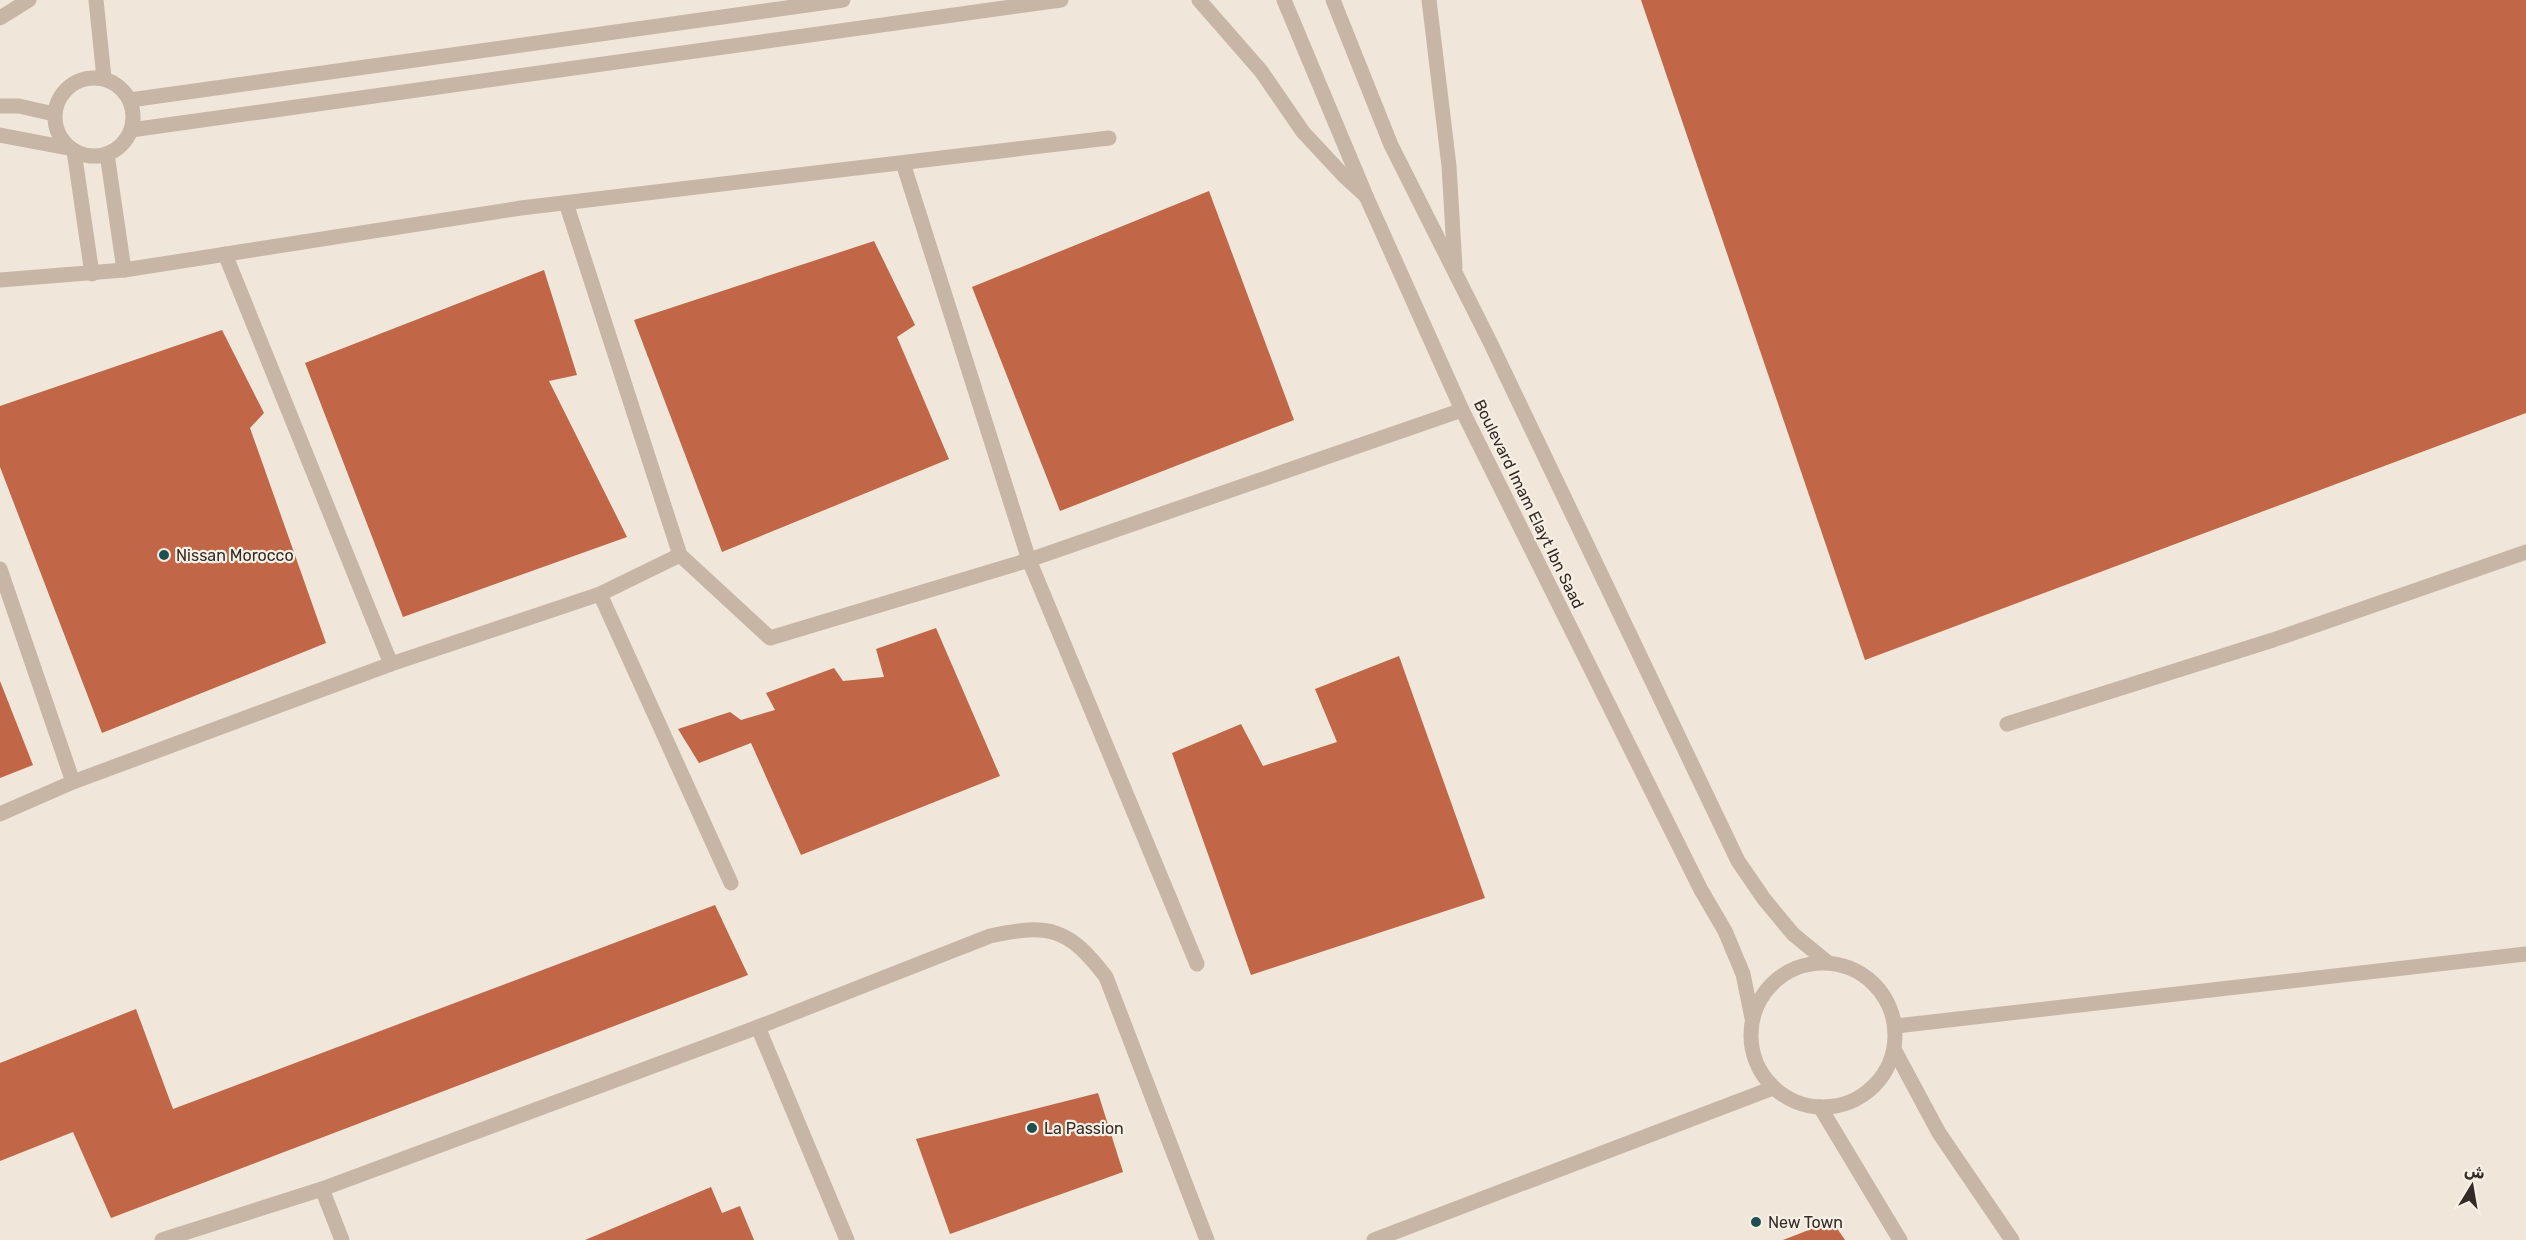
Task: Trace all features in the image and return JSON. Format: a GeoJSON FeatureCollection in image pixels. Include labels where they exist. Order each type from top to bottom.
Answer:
{"type":"FeatureCollection","features":[{"type":"Feature","properties":{"kind":"street"},"geometry":{"type":"LineString","coordinates":[[0,18],[29,0]]}},
{"type":"Feature","properties":{"kind":"street"},"geometry":{"type":"LineString","coordinates":[[96,0],[104,78]]}},
{"type":"Feature","properties":{"kind":"street"},"geometry":{"type":"LineString","coordinates":[[130,100],[843,0]]}},
{"type":"Feature","properties":{"kind":"street"},"geometry":{"type":"LineString","coordinates":[[131,130],[1061,0]]}},
{"type":"Feature","properties":{"kind":"street"},"geometry":{"type":"LineString","coordinates":[[1199,0],[1261,71],[1304,132],[1344,176],[1366,196]]}},
{"type":"Feature","properties":{"kind":"street","name":"Boulevard Imam Elayt Ibn Saad"},"geometry":{"type":"LineString","coordinates":[[1284,0],[1366,196],[1462,410],[1701,890],[1725,931],[1743,974],[1752,1018]]}},
{"type":"Feature","properties":{"kind":"street","name":"Boulevard Imam Elayt Ibn Saad"},"geometry":{"type":"LineString","coordinates":[[1334,0],[1391,146],[1455,273],[1738,861],[1764,899],[1793,934],[1827,962]]}},
{"type":"Feature","properties":{"kind":"street"},"geometry":{"type":"LineString","coordinates":[[1429,0],[1449,166],[1455,273]]}},
{"type":"Feature","properties":{"kind":"street"},"geometry":{"type":"LineString","coordinates":[[0,135],[71,149],[90,156],[107,154],[120,147],[131,130],[133,112],[130,100],[116,84],[104,78],[90,77],[76,81],[65,89],[57,100],[54,114],[55,126],[60,138],[71,149],[92,273]]}},
{"type":"Feature","properties":{"kind":"street"},"geometry":{"type":"LineString","coordinates":[[0,106],[19,106],[54,114]]}},
{"type":"Feature","properties":{"kind":"street"},"geometry":{"type":"LineString","coordinates":[[0,280],[124,270],[566,203],[1109,138]]}},
{"type":"Feature","properties":{"kind":"street"},"geometry":{"type":"LineString","coordinates":[[107,154],[124,270]]}},
{"type":"Feature","properties":{"kind":"street"},"geometry":{"type":"LineString","coordinates":[[903,163],[1029,560],[1197,964]]}},
{"type":"Feature","properties":{"kind":"street"},"geometry":{"type":"LineString","coordinates":[[566,203],[680,555],[770,638],[1029,560],[1462,410]]}},
{"type":"Feature","properties":{"kind":"street"},"geometry":{"type":"LineString","coordinates":[[225,254],[391,664]]}},
{"type":"Feature","properties":{"kind":"street"},"geometry":{"type":"LineString","coordinates":[[2007,724],[2273,640],[2526,552]]}},
{"type":"Feature","properties":{"kind":"street"},"geometry":{"type":"LineString","coordinates":[[0,814],[73,782],[391,664],[600,594],[680,555]]}},
{"type":"Feature","properties":{"kind":"street"},"geometry":{"type":"LineString","coordinates":[[0,568],[73,782]]}},
{"type":"Feature","properties":{"kind":"street"},"geometry":{"type":"LineString","coordinates":[[600,594],[731,883]]}},
{"type":"Feature","properties":{"kind":"street"},"geometry":{"type":"LineString","coordinates":[[162,1240],[322,1190],[758,1027],[990,936],[1024,929],[1052,931],[1074,942],[1093,959],[1106,977],[1207,1240]]}},
{"type":"Feature","properties":{"kind":"street"},"geometry":{"type":"LineString","coordinates":[[1896,1026],[2526,954]]}},
{"type":"Feature","properties":{"kind":"street"},"geometry":{"type":"LineString","coordinates":[[1827,962],[1851,967],[1873,981],[1889,1001],[1896,1026],[1895,1051],[1885,1074],[1868,1093],[1845,1104],[1820,1107],[1795,1102],[1773,1088],[1758,1068],[1751,1044],[1752,1018],[1762,995],[1779,977],[1801,965],[1827,962]]}},
{"type":"Feature","properties":{"kind":"street"},"geometry":{"type":"LineString","coordinates":[[758,1027],[847,1240]]}},
{"type":"Feature","properties":{"kind":"street"},"geometry":{"type":"LineString","coordinates":[[1895,1051],[1939,1133],[2012,1240]]}},
{"type":"Feature","properties":{"kind":"street"},"geometry":{"type":"LineString","coordinates":[[1374,1240],[1406,1234],[1773,1088]]}},
{"type":"Feature","properties":{"kind":"street"},"geometry":{"type":"LineString","coordinates":[[1820,1107],[1900,1240]]}},
{"type":"Feature","properties":{"kind":"street"},"geometry":{"type":"LineString","coordinates":[[322,1190],[342,1240]]}},
{"type":"Feature","properties":{"kind":"building"},"geometry":{"type":"Polygon","coordinates":[[[1641,0],[2526,0],[2526,413],[1865,660],[1641,0]]]}},
{"type":"Feature","properties":{"kind":"building"},"geometry":{"type":"Polygon","coordinates":[[[1209,191],[1294,420],[1060,511],[972,287],[1209,191]]]}},
{"type":"Feature","properties":{"kind":"building"},"geometry":{"type":"Polygon","coordinates":[[[874,241],[915,325],[897,337],[949,459],[722,552],[634,320],[874,241]]]}},
{"type":"Feature","properties":{"kind":"building"},"geometry":{"type":"Polygon","coordinates":[[[544,270],[577,375],[549,381],[627,537],[403,617],[305,363],[544,270]]]}},
{"type":"Feature","properties":{"kind":"building","name":"Nissan Morocco"},"geometry":{"type":"Polygon","coordinates":[[[222,330],[264,413],[250,428],[326,643],[102,733],[0,467],[0,406],[222,330]]]}},
{"type":"Feature","properties":{"kind":"building"},"geometry":{"type":"Polygon","coordinates":[[[936,628],[1000,776],[801,855],[751,743],[699,763],[678,729],[730,712],[741,720],[775,710],[766,693],[834,668],[843,681],[884,677],[876,649],[936,628]]]}},
{"type":"Feature","properties":{"kind":"building"},"geometry":{"type":"Polygon","coordinates":[[[1399,656],[1485,898],[1251,975],[1172,753],[1241,724],[1263,766],[1337,742],[1315,689],[1399,656]]]}},
{"type":"Feature","properties":{"kind":"building"},"geometry":{"type":"Polygon","coordinates":[[[0,681],[33,765],[0,778],[0,681]]]}},
{"type":"Feature","properties":{"kind":"building"},"geometry":{"type":"Polygon","coordinates":[[[715,905],[748,975],[111,1218],[73,1132],[0,1161],[0,1063],[136,1009],[173,1109],[715,905]]]}},
{"type":"Feature","properties":{"kind":"building"},"geometry":{"type":"Polygon","coordinates":[[[1098,1093],[1123,1172],[950,1234],[916,1139],[1098,1093]]]}},
{"type":"Feature","properties":{"kind":"building"},"geometry":{"type":"Polygon","coordinates":[[[711,1187],[722,1213],[740,1206],[754,1240],[585,1240],[711,1187]]]}},
{"type":"Feature","properties":{"kind":"building"},"geometry":{"type":"Polygon","coordinates":[[[1832,1221],[1845,1240],[1783,1240],[1832,1221]]]}},
{"type":"Feature","properties":{"kind":"place","name":"Nissan Morocco"},"geometry":{"type":"Point","coordinates":[164,555]}},
{"type":"Feature","properties":{"kind":"place","name":"La Passion"},"geometry":{"type":"Point","coordinates":[1032,1128]}},
{"type":"Feature","properties":{"kind":"place","name":"New Town"},"geometry":{"type":"Point","coordinates":[1756,1222]}}]}
